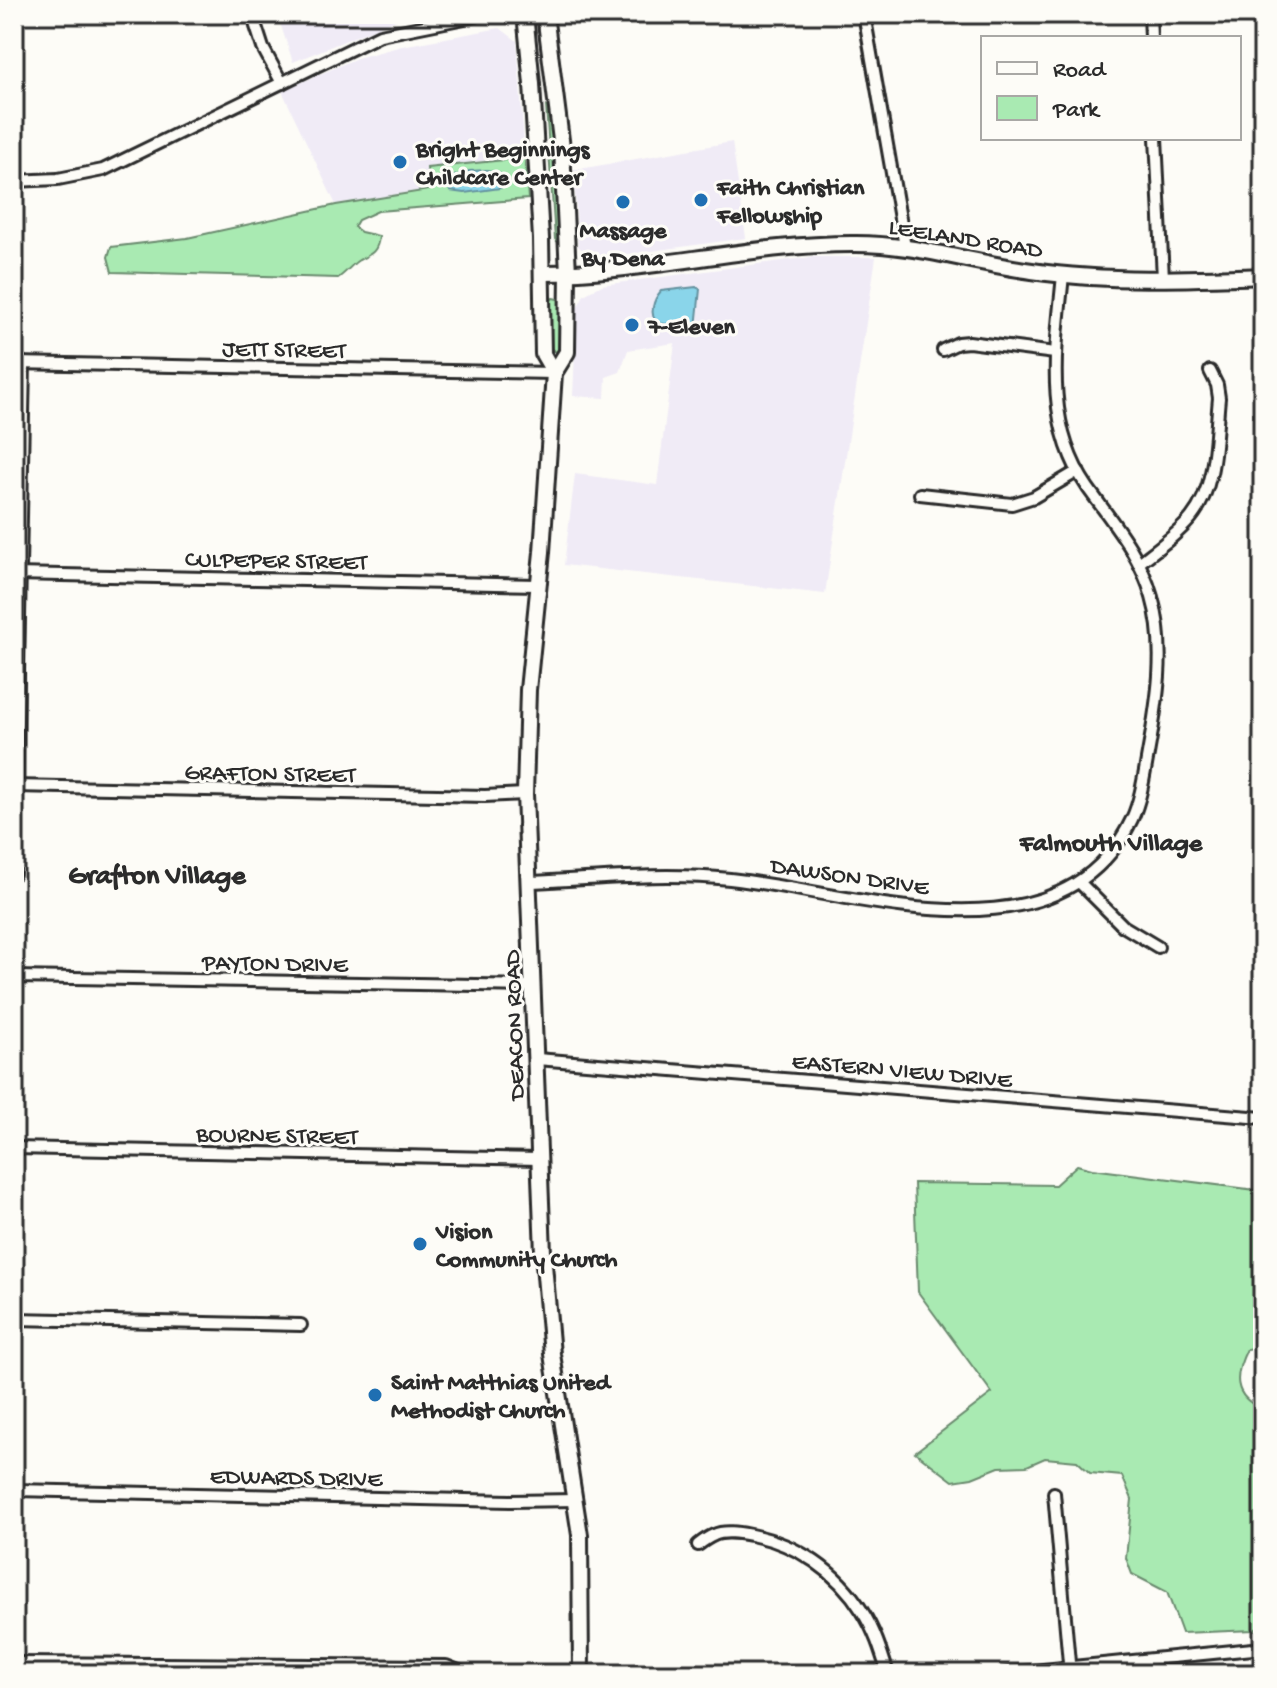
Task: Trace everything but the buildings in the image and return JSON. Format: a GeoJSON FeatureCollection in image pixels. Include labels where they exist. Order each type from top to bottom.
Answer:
{"type":"FeatureCollection","features":[{"type":"Feature","properties":{"kind":"main road","name":"DEACON ROAD"},"geometry":{"type":"LineString","coordinates":[[525,14],[543,273],[543,354],[554,373]]}},
{"type":"Feature","properties":{"kind":"main road","name":"DEACON ROAD"},"geometry":{"type":"LineString","coordinates":[[545,14],[562,148],[568,273],[567,352],[554,373],[528,690],[525,794],[544,1267],[552,1354],[576,1500],[582,1561],[581,1674]]}},
{"type":"Feature","properties":{"kind":"main road","name":"LEELAND ROAD"},"geometry":{"type":"LineString","coordinates":[[568,273],[810,245],[854,244],[905,247],[1063,275],[1163,278],[1263,276]]}},
{"type":"Feature","properties":{"kind":"main road"},"geometry":{"type":"LineString","coordinates":[[543,273],[568,273]]}},
{"type":"Feature","properties":{"kind":"street"},"geometry":{"type":"LineString","coordinates":[[252,14],[263,48],[282,83]]}},
{"type":"Feature","properties":{"kind":"street"},"geometry":{"type":"LineString","coordinates":[[14,181],[58,179],[103,170],[380,35],[485,14]]}},
{"type":"Feature","properties":{"kind":"street"},"geometry":{"type":"LineString","coordinates":[[864,14],[905,247]]}},
{"type":"Feature","properties":{"kind":"street"},"geometry":{"type":"LineString","coordinates":[[1150,14],[1151,36]]}},
{"type":"Feature","properties":{"kind":"street"},"geometry":{"type":"LineString","coordinates":[[1156,140],[1163,278]]}},
{"type":"Feature","properties":{"kind":"street","name":"DAWSON DRIVE"},"geometry":{"type":"LineString","coordinates":[[529,882],[726,878],[898,906],[995,909],[1038,902],[1079,882],[1111,852],[1137,805],[1144,777],[1156,708],[1159,641],[1153,600],[1139,563],[1128,542],[1078,471],[1064,439],[1056,407],[1055,353],[1063,275]]}},
{"type":"Feature","properties":{"kind":"street"},"geometry":{"type":"LineString","coordinates":[[943,350],[969,342],[1055,353]]}},
{"type":"Feature","properties":{"kind":"street"},"geometry":{"type":"LineString","coordinates":[[14,874],[19,363]]}},
{"type":"Feature","properties":{"kind":"street","name":"JETT STREET"},"geometry":{"type":"LineString","coordinates":[[19,363],[554,373]]}},
{"type":"Feature","properties":{"kind":"street"},"geometry":{"type":"LineString","coordinates":[[1139,563],[1193,515],[1207,487],[1219,398],[1210,371]]}},
{"type":"Feature","properties":{"kind":"street"},"geometry":{"type":"LineString","coordinates":[[920,494],[1012,504],[1034,497],[1078,471]]}},
{"type":"Feature","properties":{"kind":"street","name":"CULPEPER STREET"},"geometry":{"type":"LineString","coordinates":[[16,574],[538,585]]}},
{"type":"Feature","properties":{"kind":"street","name":"GRAFTON STREET"},"geometry":{"type":"LineString","coordinates":[[14,786],[470,796],[525,794]]}},
{"type":"Feature","properties":{"kind":"street"},"geometry":{"type":"LineString","coordinates":[[1079,882],[1123,926],[1158,947]]}},
{"type":"Feature","properties":{"kind":"street","name":"PAYTON DRIVE"},"geometry":{"type":"LineString","coordinates":[[14,977],[534,986]]}},
{"type":"Feature","properties":{"kind":"street","name":"EASTERN VIEW DRIVE"},"geometry":{"type":"LineString","coordinates":[[537,1059],[1263,1118]]}},
{"type":"Feature","properties":{"kind":"street","name":"BOURNE STREET"},"geometry":{"type":"LineString","coordinates":[[14,1148],[540,1159]]}},
{"type":"Feature","properties":{"kind":"street"},"geometry":{"type":"LineString","coordinates":[[14,1319],[301,1325]]}},
{"type":"Feature","properties":{"kind":"street","name":"EDWARDS DRIVE"},"geometry":{"type":"LineString","coordinates":[[14,1490],[576,1500]]}},
{"type":"Feature","properties":{"kind":"street"},"geometry":{"type":"LineString","coordinates":[[1054,1493],[1069,1670]]}},
{"type":"Feature","properties":{"kind":"street"},"geometry":{"type":"LineString","coordinates":[[698,1545],[716,1533],[739,1533],[785,1544],[807,1555],[840,1582],[860,1608],[877,1636],[888,1674]]}},
{"type":"Feature","properties":{"kind":"street"},"geometry":{"type":"LineString","coordinates":[[1003,1674],[1069,1670],[1263,1648]]}},
{"type":"Feature","properties":{"kind":"street"},"geometry":{"type":"LineString","coordinates":[[14,1663],[71,1669],[352,1670],[446,1666],[466,1674]]}},
{"type":"Feature","properties":{"kind":"shaded area"},"geometry":{"type":"Polygon","coordinates":[[[277,14],[410,14],[293,62],[277,14]]]}},
{"type":"Feature","properties":{"kind":"shaded area"},"geometry":{"type":"Polygon","coordinates":[[[500,28],[517,41],[525,158],[428,167],[430,190],[336,205],[282,91],[357,58],[402,46],[500,28]]]}},
{"type":"Feature","properties":{"kind":"shaded area"},"geometry":{"type":"Polygon","coordinates":[[[732,142],[746,238],[601,258],[588,255],[578,246],[574,170],[732,142]]]}},
{"type":"Feature","properties":{"kind":"shaded area"},"geometry":{"type":"Polygon","coordinates":[[[811,257],[876,257],[825,594],[564,565],[575,474],[657,485],[675,343],[628,350],[620,372],[606,377],[605,398],[573,396],[577,308],[584,295],[602,285],[811,257]]]}},
{"type":"Feature","properties":{"kind":"green space"},"geometry":{"type":"Polygon","coordinates":[[[546,106],[558,158],[561,241],[558,242],[555,239],[546,106]]]}},
{"type":"Feature","properties":{"kind":"green space"},"geometry":{"type":"Polygon","coordinates":[[[525,158],[528,199],[378,211],[358,220],[354,227],[379,236],[376,249],[338,278],[112,272],[108,257],[111,247],[187,238],[336,205],[429,190],[427,168],[525,158]]]}},
{"type":"Feature","properties":{"kind":"green space"},"geometry":{"type":"Polygon","coordinates":[[[553,298],[562,300],[561,345],[556,352],[549,347],[549,303],[553,298]]]}},
{"type":"Feature","properties":{"kind":"green space"},"geometry":{"type":"Polygon","coordinates":[[[1077,1165],[1263,1191],[1263,1244],[1254,1285],[1263,1298],[1263,1347],[1247,1349],[1238,1376],[1241,1392],[1263,1409],[1263,1624],[1254,1630],[1182,1633],[1167,1592],[1132,1574],[1126,1558],[1132,1499],[1122,1476],[1090,1473],[1077,1461],[1045,1458],[1027,1466],[999,1467],[972,1478],[953,1481],[915,1452],[992,1393],[918,1292],[914,1183],[1055,1185],[1077,1165]]]}},
{"type":"Feature","properties":{"kind":"water"},"geometry":{"type":"Polygon","coordinates":[[[487,170],[500,174],[501,188],[464,193],[450,191],[449,178],[469,171],[487,170]]]}},
{"type":"Feature","properties":{"kind":"water"},"geometry":{"type":"Polygon","coordinates":[[[700,289],[696,328],[657,323],[653,307],[661,291],[700,289]]]}},
{"type":"Feature","properties":{"kind":"place","name":"Bright Beginnings Childcare Center"},"geometry":{"type":"Point","coordinates":[400,162]}},
{"type":"Feature","properties":{"kind":"place","name":"Faith Christian Fellowship"},"geometry":{"type":"Point","coordinates":[701,200]}},
{"type":"Feature","properties":{"kind":"place","name":"Massage By Dena"},"geometry":{"type":"Point","coordinates":[623,202]}},
{"type":"Feature","properties":{"kind":"place","name":"7-Eleven"},"geometry":{"type":"Point","coordinates":[632,325]}},
{"type":"Feature","properties":{"kind":"place","name":"Vision Community Church"},"geometry":{"type":"Point","coordinates":[420,1244]}},
{"type":"Feature","properties":{"kind":"place","name":"Saint Matthias United Methodist Church"},"geometry":{"type":"Point","coordinates":[375,1395]}},
{"type":"Feature","properties":{"kind":"district","name":"Falmouth Village"},"geometry":{"type":"Point","coordinates":[1111,841]}},
{"type":"Feature","properties":{"kind":"district","name":"Grafton Village"},"geometry":{"type":"Point","coordinates":[157,873]}}]}
